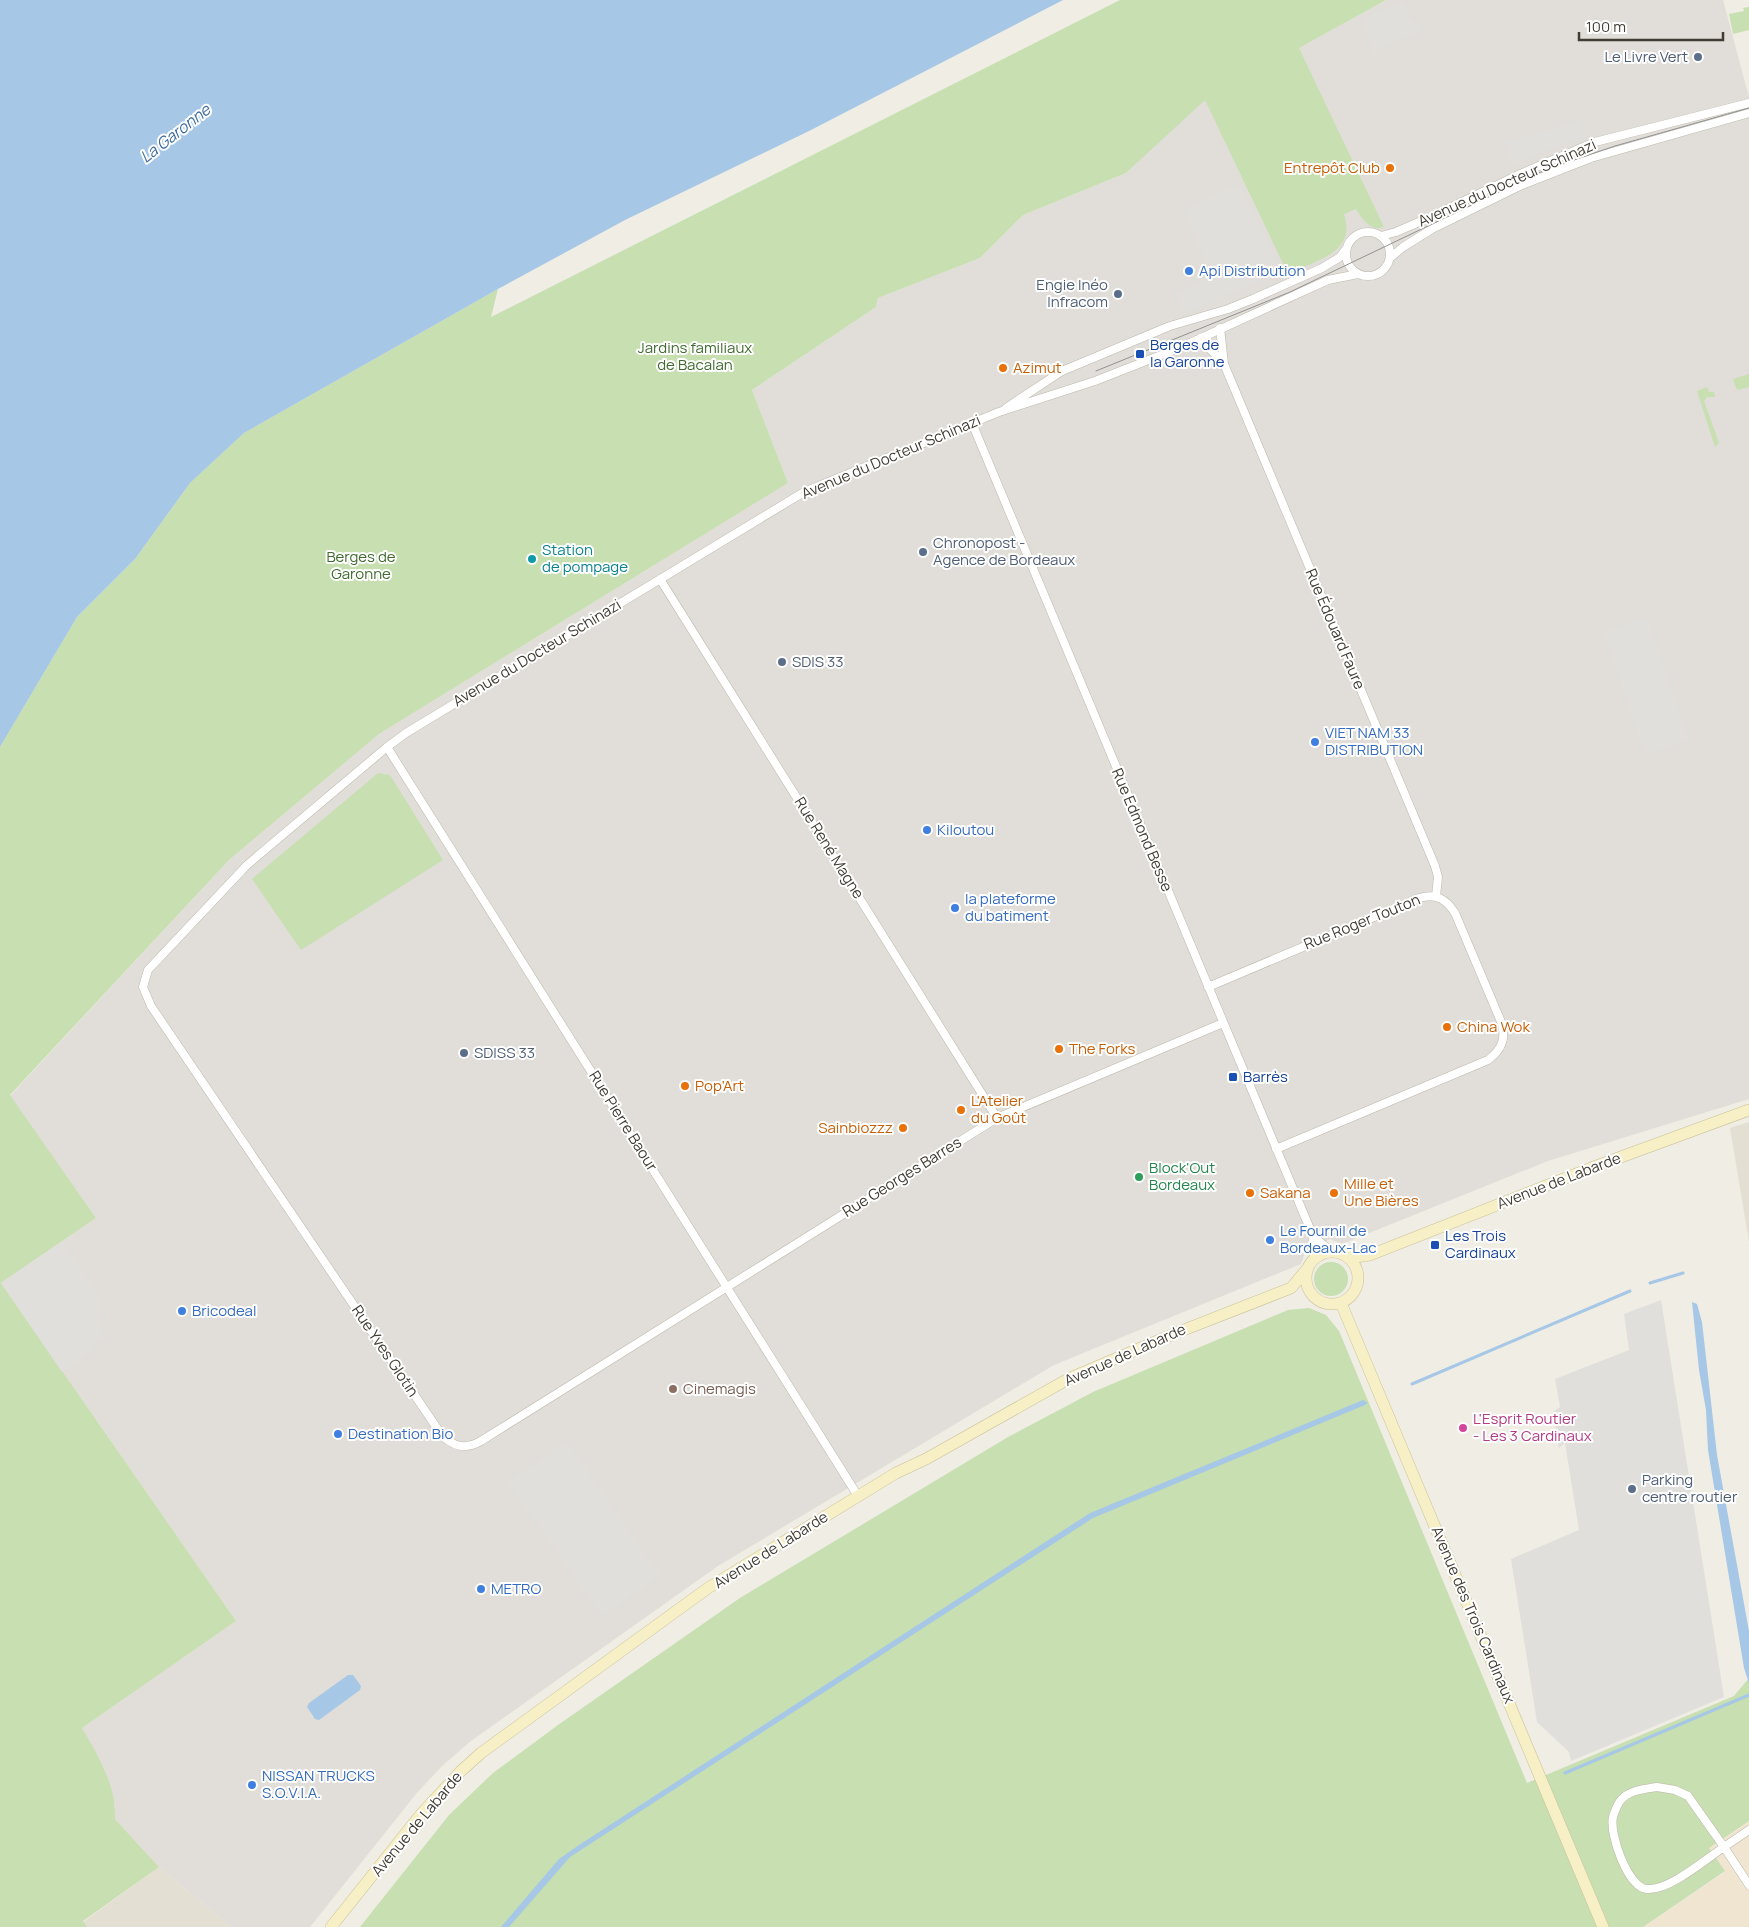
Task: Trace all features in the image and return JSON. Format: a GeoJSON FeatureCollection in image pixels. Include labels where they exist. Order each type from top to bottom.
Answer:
{"type":"FeatureCollection","features":[{"type":"Feature","properties":{"kind":"main road","name":"Avenue de Labarde"},"geometry":{"type":"LineString","coordinates":[[1345,1256],[1360,1257],[1370,1255],[1591,1168],[1749,1110]]}},
{"type":"Feature","properties":{"kind":"main road"},"geometry":{"type":"LineString","coordinates":[[1311,1294],[1306,1282],[1307,1270],[1314,1259],[1332,1252],[1345,1256],[1354,1264],[1358,1277]]}},
{"type":"Feature","properties":{"kind":"main road"},"geometry":{"type":"LineString","coordinates":[[1291,1288],[1302,1289],[1325,1303],[1341,1302],[1355,1290],[1361,1265],[1370,1255]]}},
{"type":"Feature","properties":{"kind":"main road","name":"Avenue de Labarde"},"geometry":{"type":"LineString","coordinates":[[331,1927],[433,1800],[481,1753],[708,1588],[858,1496],[1070,1378],[1168,1336],[1291,1288],[1307,1270]]}},
{"type":"Feature","properties":{"kind":"main road","name":"Avenue des Trois Cardinaux"},"geometry":{"type":"LineString","coordinates":[[1341,1302],[1603,1927]]}},
{"type":"Feature","properties":{"kind":"street","name":"Avenue du Docteur Schinazi"},"geometry":{"type":"LineString","coordinates":[[1382,236],[1426,219],[1518,175],[1595,142],[1749,103]]}},
{"type":"Feature","properties":{"kind":"street","name":"Avenue du Docteur Schinazi"},"geometry":{"type":"LineString","coordinates":[[1390,258],[1403,247],[1432,230],[1538,179],[1591,158],[1749,113]]}},
{"type":"Feature","properties":{"kind":"street"},"geometry":{"type":"LineString","coordinates":[[1367,231],[1382,236],[1389,244],[1390,258],[1388,265],[1378,274],[1364,276],[1358,274],[1348,264],[1346,249],[1348,243],[1359,233],[1367,231]]}},
{"type":"Feature","properties":{"kind":"street","name":"Avenue du Docteur Schinazi"},"geometry":{"type":"LineString","coordinates":[[999,412],[1062,371],[1170,326],[1228,309],[1253,299],[1322,268],[1340,257],[1346,249]]}},
{"type":"Feature","properties":{"kind":"street","name":"Avenue du Docteur Schinazi"},"geometry":{"type":"LineString","coordinates":[[143,987],[148,970],[247,865],[387,747],[414,728],[804,492],[999,412],[1095,382],[1200,338],[1322,283],[1358,274]]}},
{"type":"Feature","properties":{"kind":"street","name":"Rue Édouard Faure"},"geometry":{"type":"LineString","coordinates":[[1220,328],[1224,364],[1435,866],[1438,877],[1436,896]]}},
{"type":"Feature","properties":{"kind":"street","name":"Rue Édouard Faure"},"geometry":{"type":"LineString","coordinates":[[1200,338],[1224,364]]}},
{"type":"Feature","properties":{"kind":"street","name":"Rue Edmond Besse"},"geometry":{"type":"LineString","coordinates":[[972,423],[1313,1236],[1314,1259]]}},
{"type":"Feature","properties":{"kind":"street","name":"Rue René Magne"},"geometry":{"type":"LineString","coordinates":[[660,579],[997,1118]]}},
{"type":"Feature","properties":{"kind":"street","name":"Rue Pierre Baour"},"geometry":{"type":"LineString","coordinates":[[387,747],[858,1496]]}},
{"type":"Feature","properties":{"kind":"street","name":"Rue Roger Touton"},"geometry":{"type":"LineString","coordinates":[[1208,987],[1419,898],[1436,896],[1444,900],[1455,913],[1498,1015],[1504,1033],[1500,1048],[1488,1060],[1276,1149]]}},
{"type":"Feature","properties":{"kind":"street","name":"Rue Yves Glotin"},"geometry":{"type":"LineString","coordinates":[[143,987],[151,1006],[441,1434],[451,1444],[466,1447],[481,1441],[727,1287]]}},
{"type":"Feature","properties":{"kind":"street","name":"Rue Georges Barres"},"geometry":{"type":"LineString","coordinates":[[727,1287],[997,1118],[1223,1023]]}},
{"type":"Feature","properties":{"kind":"street","name":"Rue Edmond Besse"},"geometry":{"type":"LineString","coordinates":[[1313,1236],[1332,1252]]}},
{"type":"Feature","properties":{"kind":"street"},"geometry":{"type":"LineString","coordinates":[[1749,1830],[1724,1847],[1660,1888],[1646,1890],[1634,1882],[1624,1866],[1612,1818],[1621,1800],[1637,1790],[1657,1787],[1675,1790],[1688,1796],[1724,1847],[1749,1885]]}},
{"type":"Feature","properties":{"kind":"shaded area"},"geometry":{"type":"Polygon","coordinates":[[[1386,0],[1723,0],[1749,97],[1749,1099],[1548,1161],[1342,1244],[1330,1239],[1305,1253],[1301,1264],[1054,1365],[718,1566],[471,1741],[442,1766],[416,1794],[310,1927],[231,1927],[159,1867],[115,1819],[115,1805],[104,1768],[82,1728],[236,1621],[1,1283],[96,1218],[10,1096],[229,860],[379,734],[788,483],[752,390],[876,307],[878,298],[980,258],[1023,215],[1126,173],[1205,99],[1386,0]]]}},
{"type":"Feature","properties":{"kind":"shaded area"},"geometry":{"type":"Polygon","coordinates":[[[1404,2],[1410,19],[1424,29],[1373,53],[1362,20],[1404,2]]]}},
{"type":"Feature","properties":{"kind":"shaded area"},"geometry":{"type":"Polygon","coordinates":[[[1577,121],[1583,137],[1513,163],[1506,142],[1577,121]]]}},
{"type":"Feature","properties":{"kind":"shaded area"},"geometry":{"type":"Polygon","coordinates":[[[1238,185],[1283,272],[1183,313],[1175,293],[1212,278],[1185,210],[1238,185]]]}},
{"type":"Feature","properties":{"kind":"shaded area"},"geometry":{"type":"Polygon","coordinates":[[[1647,618],[1689,740],[1646,755],[1604,633],[1647,618]]]}},
{"type":"Feature","properties":{"kind":"shaded area"},"geometry":{"type":"Polygon","coordinates":[[[1749,1122],[1749,1242],[1730,1128],[1749,1122]]]}},
{"type":"Feature","properties":{"kind":"shaded area"},"geometry":{"type":"Polygon","coordinates":[[[62,1241],[101,1298],[95,1302],[104,1316],[96,1321],[106,1336],[93,1344],[95,1349],[62,1372],[1,1283],[62,1241]]]}},
{"type":"Feature","properties":{"kind":"shaded area","name":"Parking centre routier"},"geometry":{"type":"Polygon","coordinates":[[[1661,1300],[1724,1697],[1571,1761],[1569,1752],[1537,1722],[1511,1559],[1579,1530],[1565,1443],[1559,1448],[1553,1412],[1560,1407],[1555,1379],[1629,1350],[1624,1314],[1661,1300]]]}},
{"type":"Feature","properties":{"kind":"shaded area"},"geometry":{"type":"Polygon","coordinates":[[[567,1442],[660,1576],[602,1616],[508,1482],[567,1442]]]}},
{"type":"Feature","properties":{"kind":"shaded area"},"geometry":{"type":"Polygon","coordinates":[[[1749,1821],[1749,1927],[1643,1927],[1725,1872],[1709,1848],[1749,1821]]]}},
{"type":"Feature","properties":{"kind":"shaded area"},"geometry":{"type":"Polygon","coordinates":[[[159,1867],[231,1927],[87,1927],[83,1922],[159,1867]]]}},
{"type":"Feature","properties":{"kind":"green space","name":"Berges de Garonne"},"geometry":{"type":"Polygon","coordinates":[[[1120,0],[1386,0],[1299,48],[1384,227],[1375,228],[1367,224],[1356,209],[1344,214],[1345,238],[1339,246],[1321,259],[1288,274],[1205,100],[1126,173],[1023,215],[980,258],[878,298],[876,307],[752,390],[788,483],[379,734],[229,860],[10,1095],[96,1218],[1,1283],[236,1621],[82,1728],[100,1760],[110,1783],[115,1807],[115,1819],[159,1867],[83,1921],[87,1927],[0,1927],[0,747],[77,617],[135,559],[190,483],[244,433],[498,289],[491,317],[1120,0]]]}},
{"type":"Feature","properties":{"kind":"green space"},"geometry":{"type":"Polygon","coordinates":[[[1749,7],[1749,30],[1733,34],[1729,14],[1744,11],[1743,8],[1749,7]]]}},
{"type":"Feature","properties":{"kind":"green space"},"geometry":{"type":"Polygon","coordinates":[[[1749,374],[1749,387],[1738,390],[1733,379],[1749,374]]]}},
{"type":"Feature","properties":{"kind":"green space"},"geometry":{"type":"Polygon","coordinates":[[[1707,387],[1709,392],[1714,392],[1715,397],[1707,397],[1704,401],[1719,443],[1715,447],[1697,391],[1707,387]]]}},
{"type":"Feature","properties":{"kind":"green space"},"geometry":{"type":"Polygon","coordinates":[[[378,773],[390,775],[443,860],[301,950],[252,879],[378,773]]]}},
{"type":"Feature","properties":{"kind":"green space"},"geometry":{"type":"Polygon","coordinates":[[[1331,1262],[1338,1263],[1343,1267],[1347,1272],[1347,1286],[1343,1291],[1338,1295],[1331,1296],[1324,1295],[1319,1291],[1315,1286],[1314,1279],[1315,1272],[1319,1267],[1324,1263],[1331,1262]]]}},
{"type":"Feature","properties":{"kind":"green space"},"geometry":{"type":"Polygon","coordinates":[[[1309,1308],[1326,1315],[1339,1331],[1527,1783],[1734,1696],[1749,1678],[1749,1821],[1709,1848],[1725,1871],[1643,1927],[360,1927],[449,1815],[493,1773],[558,1725],[740,1598],[1008,1437],[1093,1392],[1288,1310],[1309,1308]]]}},
{"type":"Feature","properties":{"kind":"water","name":"La Garonne"},"geometry":{"type":"Polygon","coordinates":[[[0,0],[1063,0],[809,131],[625,220],[498,289],[244,433],[190,483],[135,559],[77,617],[0,747],[0,0]]]}},
{"type":"Feature","properties":{"kind":"water"},"geometry":{"type":"Polygon","coordinates":[[[1692,1302],[1697,1304],[1702,1322],[1717,1455],[1749,1631],[1749,1683],[1744,1668],[1708,1450],[1706,1410],[1699,1370],[1692,1302]]]}},
{"type":"Feature","properties":{"kind":"water"},"geometry":{"type":"Polygon","coordinates":[[[1363,1400],[1368,1403],[1093,1518],[570,1857],[509,1927],[501,1927],[559,1859],[1090,1513],[1363,1400]]]}},
{"type":"Feature","properties":{"kind":"water"},"geometry":{"type":"Polygon","coordinates":[[[348,1675],[353,1675],[361,1686],[360,1690],[319,1720],[315,1719],[307,1707],[309,1703],[348,1675]]]}},
{"type":"Feature","properties":{"kind":"waterway"},"geometry":{"type":"LineString","coordinates":[[1650,1283],[1683,1273]]}},
{"type":"Feature","properties":{"kind":"waterway"},"geometry":{"type":"LineString","coordinates":[[1412,1384],[1630,1291]]}},
{"type":"Feature","properties":{"kind":"waterway"},"geometry":{"type":"LineString","coordinates":[[1565,1773],[1749,1695]]}},
{"type":"Feature","properties":{"kind":"tram line"},"geometry":{"type":"LineString","coordinates":[[1096,371],[1290,292],[1545,170],[1615,146],[1749,108]]}},
{"type":"Feature","properties":{"kind":"place","name":"Le Livre Vert"},"geometry":{"type":"Point","coordinates":[1698,57]}},
{"type":"Feature","properties":{"kind":"place","name":"Entrepôt Club"},"geometry":{"type":"Point","coordinates":[1390,168]}},
{"type":"Feature","properties":{"kind":"place","name":"Api Distribution"},"geometry":{"type":"Point","coordinates":[1189,271]}},
{"type":"Feature","properties":{"kind":"place","name":"Engie Inéo Infracom"},"geometry":{"type":"Point","coordinates":[1118,294]}},
{"type":"Feature","properties":{"kind":"place","name":"Berges de la Garonne"},"geometry":{"type":"Point","coordinates":[1140,354]}},
{"type":"Feature","properties":{"kind":"place","name":"Azimut"},"geometry":{"type":"Point","coordinates":[1003,368]}},
{"type":"Feature","properties":{"kind":"place","name":"Chronopost - Agence de Bordeaux"},"geometry":{"type":"Point","coordinates":[923,552]}},
{"type":"Feature","properties":{"kind":"place","name":"Station de pompage"},"geometry":{"type":"Point","coordinates":[532,559]}},
{"type":"Feature","properties":{"kind":"place","name":"SDIS 33"},"geometry":{"type":"Point","coordinates":[782,662]}},
{"type":"Feature","properties":{"kind":"place","name":"VIET NAM 33 DISTRIBUTION"},"geometry":{"type":"Point","coordinates":[1315,742]}},
{"type":"Feature","properties":{"kind":"place","name":"Kiloutou"},"geometry":{"type":"Point","coordinates":[927,830]}},
{"type":"Feature","properties":{"kind":"place","name":"la plateforme du batiment"},"geometry":{"type":"Point","coordinates":[955,908]}},
{"type":"Feature","properties":{"kind":"place","name":"China Wok"},"geometry":{"type":"Point","coordinates":[1447,1027]}},
{"type":"Feature","properties":{"kind":"place","name":"The Forks"},"geometry":{"type":"Point","coordinates":[1059,1049]}},
{"type":"Feature","properties":{"kind":"place","name":"SDISS 33"},"geometry":{"type":"Point","coordinates":[464,1053]}},
{"type":"Feature","properties":{"kind":"place","name":"Barrès"},"geometry":{"type":"Point","coordinates":[1233,1077]}},
{"type":"Feature","properties":{"kind":"place","name":"Pop’Art"},"geometry":{"type":"Point","coordinates":[685,1086]}},
{"type":"Feature","properties":{"kind":"place","name":"L'Atelier du Goût"},"geometry":{"type":"Point","coordinates":[961,1110]}},
{"type":"Feature","properties":{"kind":"place","name":"Sainbiozzz"},"geometry":{"type":"Point","coordinates":[903,1128]}},
{"type":"Feature","properties":{"kind":"place","name":"Block'Out Bordeaux"},"geometry":{"type":"Point","coordinates":[1139,1177]}},
{"type":"Feature","properties":{"kind":"place","name":"Sakana"},"geometry":{"type":"Point","coordinates":[1250,1193]}},
{"type":"Feature","properties":{"kind":"place","name":"Mille et Une Bières"},"geometry":{"type":"Point","coordinates":[1334,1193]}},
{"type":"Feature","properties":{"kind":"place","name":"Le Fournil de Bordeaux-Lac"},"geometry":{"type":"Point","coordinates":[1270,1240]}},
{"type":"Feature","properties":{"kind":"place","name":"Les Trois Cardinaux"},"geometry":{"type":"Point","coordinates":[1435,1245]}},
{"type":"Feature","properties":{"kind":"place","name":"Bricodeal"},"geometry":{"type":"Point","coordinates":[182,1311]}},
{"type":"Feature","properties":{"kind":"place","name":"Cinemagis"},"geometry":{"type":"Point","coordinates":[673,1389]}},
{"type":"Feature","properties":{"kind":"place","name":"L'Esprit Routier - Les 3 Cardinaux"},"geometry":{"type":"Point","coordinates":[1463,1428]}},
{"type":"Feature","properties":{"kind":"place","name":"Destination Bio"},"geometry":{"type":"Point","coordinates":[338,1434]}},
{"type":"Feature","properties":{"kind":"place","name":"Parking centre routier"},"geometry":{"type":"Point","coordinates":[1632,1489]}},
{"type":"Feature","properties":{"kind":"place","name":"METRO"},"geometry":{"type":"Point","coordinates":[481,1589]}},
{"type":"Feature","properties":{"kind":"place","name":"NISSAN TRUCKS S.O.V.I.A."},"geometry":{"type":"Point","coordinates":[252,1785]}},
{"type":"Feature","properties":{"kind":"park label","name":"Jardins familiaux de Bacalan"},"geometry":{"type":"Point","coordinates":[695,356]}}]}
